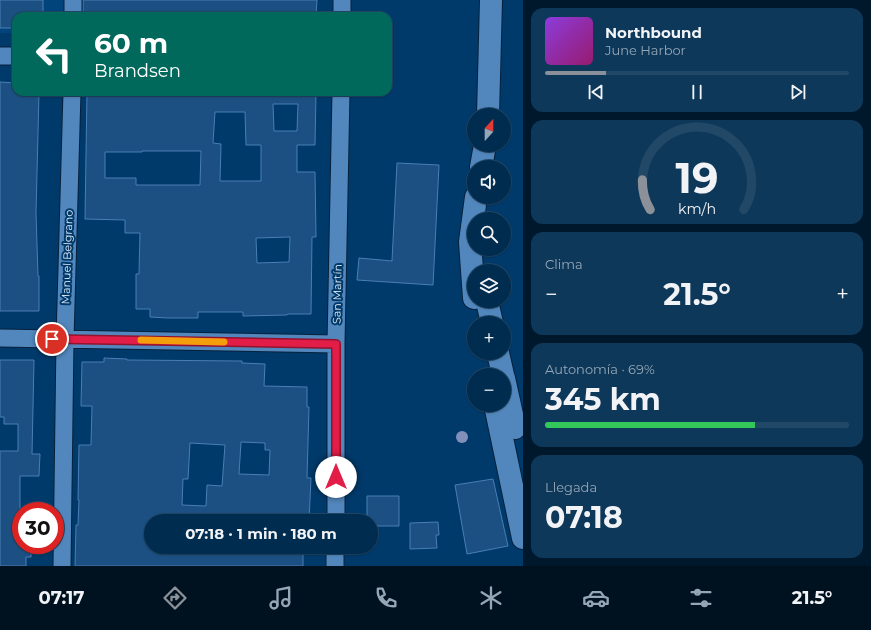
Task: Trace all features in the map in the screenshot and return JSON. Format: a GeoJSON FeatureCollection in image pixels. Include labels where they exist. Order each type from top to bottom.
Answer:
{"type":"FeatureCollection","features":[{"type":"Feature","properties":{"kind":"main road"},"geometry":{"type":"LineString","coordinates":[[488,108],[491,0]]}},
{"type":"Feature","properties":{"kind":"main road"},"geometry":{"type":"LineString","coordinates":[[502,108],[505,0]]}},
{"type":"Feature","properties":{"kind":"main road"},"geometry":{"type":"LineString","coordinates":[[472,264],[470,242],[475,204]]}},
{"type":"Feature","properties":{"kind":"main road"},"geometry":{"type":"LineString","coordinates":[[511,410],[523,466]]}},
{"type":"Feature","properties":{"kind":"main road"},"geometry":{"type":"LineString","coordinates":[[496,412],[523,538]]}},
{"type":"Feature","properties":{"kind":"street"},"geometry":{"type":"LineString","coordinates":[[73,0],[73,12]]}},
{"type":"Feature","properties":{"kind":"street"},"geometry":{"type":"LineString","coordinates":[[342,0],[342,12]]}},
{"type":"Feature","properties":{"kind":"street"},"geometry":{"type":"LineString","coordinates":[[0,56],[12,56]]}},
{"type":"Feature","properties":{"kind":"street","name":"Manuel Belgrano"},"geometry":{"type":"LineString","coordinates":[[62,566],[65,339],[72,96]]}},
{"type":"Feature","properties":{"kind":"street","name":"San Martín"},"geometry":{"type":"LineString","coordinates":[[336,514],[336,344],[341,96]]}},
{"type":"Feature","properties":{"kind":"street"},"geometry":{"type":"LineString","coordinates":[[0,338],[336,344]]}},
{"type":"Feature","properties":{"kind":"street"},"geometry":{"type":"LineString","coordinates":[[335,554],[335,566]]}},
{"type":"Feature","properties":{"kind":"shaded area"},"geometry":{"type":"Polygon","coordinates":[[[0,0],[137,0],[136,12],[12,12],[12,33],[0,33],[0,0]]]}},
{"type":"Feature","properties":{"kind":"building"},"geometry":{"type":"Polygon","coordinates":[[[0,0],[43,0],[43,12],[12,12],[12,28],[0,28],[0,0]]]}},
{"type":"Feature","properties":{"kind":"building"},"geometry":{"type":"Polygon","coordinates":[[[83,0],[317,0],[316,12],[83,12],[83,0]]]}},
{"type":"Feature","properties":{"kind":"building"},"geometry":{"type":"Polygon","coordinates":[[[0,82],[12,83],[12,96],[39,96],[36,213],[39,311],[0,311],[0,82]]]}},
{"type":"Feature","properties":{"kind":"building"},"geometry":{"type":"Polygon","coordinates":[[[87,96],[316,96],[315,145],[297,145],[297,172],[315,172],[316,237],[312,237],[311,314],[243,316],[243,312],[198,312],[198,318],[150,317],[150,309],[136,309],[136,274],[139,274],[140,233],[125,233],[125,220],[85,219],[87,96]],[[273,104],[274,131],[297,131],[298,104],[273,104]],[[215,112],[213,143],[221,144],[220,181],[261,181],[261,145],[246,145],[245,112],[215,112]],[[201,151],[105,152],[105,178],[136,178],[136,185],[200,185],[201,151]],[[290,237],[256,238],[257,263],[289,262],[290,237]]]}},
{"type":"Feature","properties":{"kind":"building"},"geometry":{"type":"Polygon","coordinates":[[[397,163],[439,165],[433,285],[357,280],[359,258],[392,261],[397,163]]]}},
{"type":"Feature","properties":{"kind":"building"},"geometry":{"type":"Polygon","coordinates":[[[104,358],[127,360],[242,361],[242,363],[265,364],[264,386],[307,387],[307,407],[309,407],[307,478],[311,478],[309,514],[144,514],[144,554],[303,554],[303,566],[75,566],[76,525],[78,525],[79,500],[79,445],[91,445],[92,406],[81,406],[82,362],[104,362],[104,358]],[[241,442],[239,474],[269,475],[270,450],[265,450],[265,443],[241,442]],[[190,443],[188,479],[183,479],[182,505],[206,506],[207,485],[222,486],[225,445],[190,443]]]}},
{"type":"Feature","properties":{"kind":"building"},"geometry":{"type":"Polygon","coordinates":[[[0,360],[34,360],[32,454],[40,454],[39,476],[20,476],[20,502],[12,502],[12,554],[31,554],[31,557],[26,557],[26,566],[0,566],[0,451],[18,451],[18,424],[4,424],[4,417],[0,417],[0,360]]]}},
{"type":"Feature","properties":{"kind":"building"},"geometry":{"type":"Polygon","coordinates":[[[493,479],[508,546],[467,554],[455,485],[493,479]]]}},
{"type":"Feature","properties":{"kind":"building"},"geometry":{"type":"Polygon","coordinates":[[[367,496],[399,496],[399,526],[378,526],[378,514],[367,514],[367,496]]]}},
{"type":"Feature","properties":{"kind":"building"},"geometry":{"type":"Polygon","coordinates":[[[438,522],[439,535],[436,535],[437,548],[410,549],[410,523],[438,522]]]}},
{"type":"Feature","properties":{"kind":"slow traffic"},"geometry":{"type":"LineString","coordinates":[[141,340],[224,342]]}},
{"type":"Feature","properties":{"kind":"route"},"geometry":{"type":"LineString","coordinates":[[52,339],[336,344],[336,477]]}}]}
